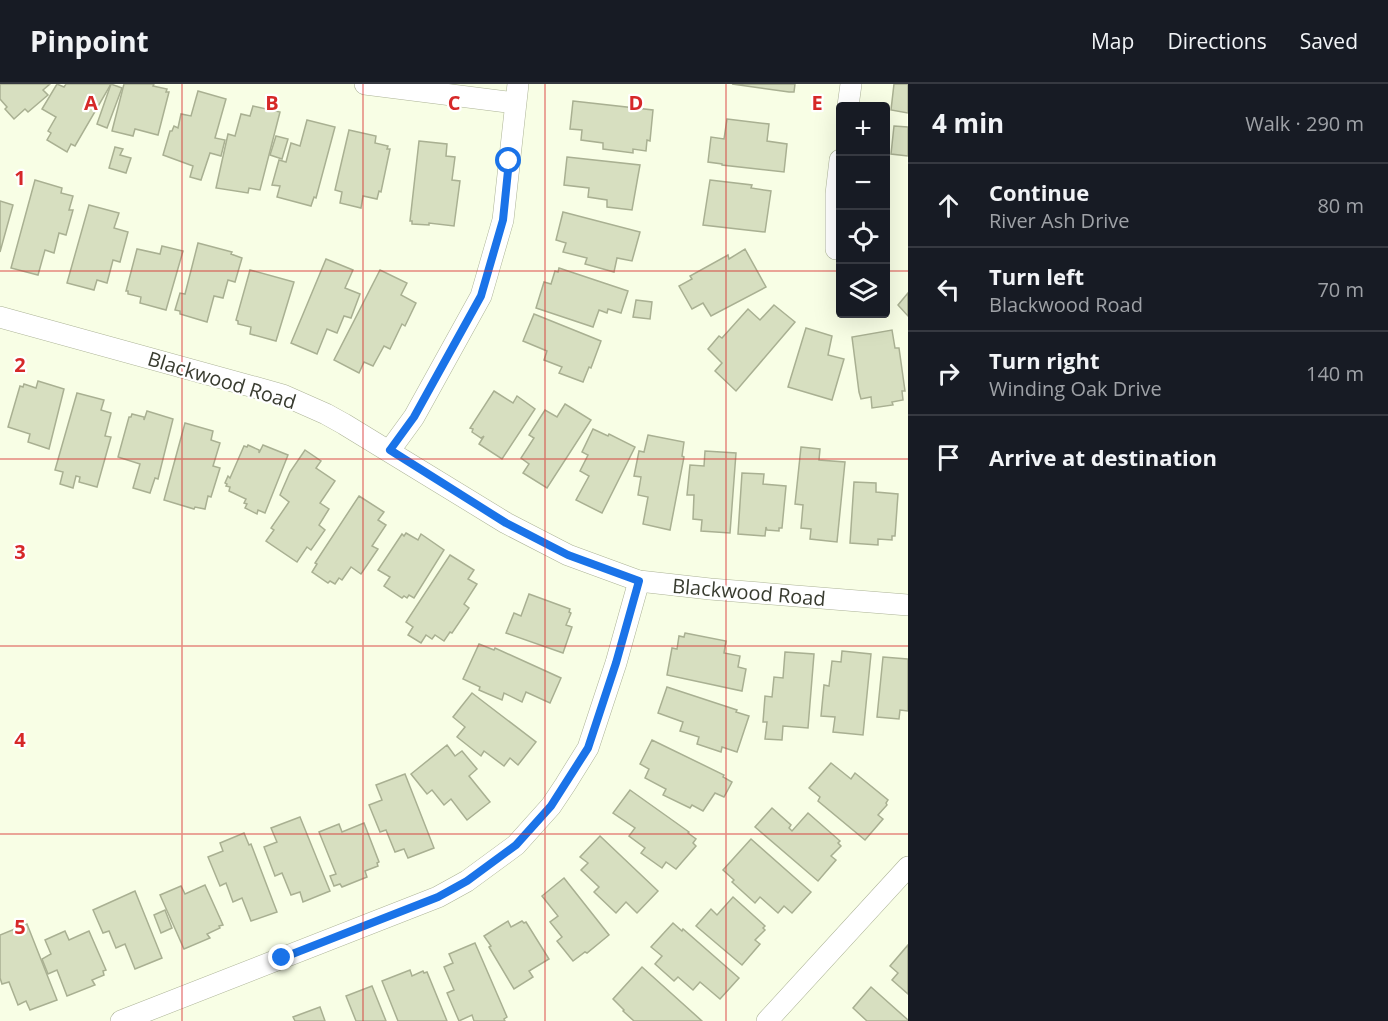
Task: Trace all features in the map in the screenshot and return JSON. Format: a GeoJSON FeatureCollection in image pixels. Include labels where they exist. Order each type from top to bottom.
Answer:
{"type":"FeatureCollection","features":[{"type":"Feature","properties":{"kind":"street"},"geometry":{"type":"LineString","coordinates":[[365,84],[516,93],[503,220],[481,296],[414,417],[390,450]]}},
{"type":"Feature","properties":{"kind":"street"},"geometry":{"type":"LineString","coordinates":[[849,102],[851,84]]}},
{"type":"Feature","properties":{"kind":"street","name":"Blackwood Road"},"geometry":{"type":"LineString","coordinates":[[0,317],[283,395],[326,414],[390,450],[506,523],[568,555],[639,581],[908,606]]}},
{"type":"Feature","properties":{"kind":"street"},"geometry":{"type":"LineString","coordinates":[[122,1021],[438,897],[467,881],[516,845],[551,806],[588,748],[616,663],[639,581]]}},
{"type":"Feature","properties":{"kind":"street"},"geometry":{"type":"LineString","coordinates":[[767,1021],[908,867]]}},
{"type":"Feature","properties":{"kind":"building"},"geometry":{"type":"Polygon","coordinates":[[[0,84],[50,84],[43,90],[48,95],[28,112],[25,109],[14,119],[0,99],[0,84]]]}},
{"type":"Feature","properties":{"kind":"building"},"geometry":{"type":"Polygon","coordinates":[[[57,84],[64,87],[66,84],[111,84],[75,146],[71,144],[67,152],[47,140],[51,133],[48,131],[56,117],[42,109],[57,84]]]}},
{"type":"Feature","properties":{"kind":"building"},"geometry":{"type":"Polygon","coordinates":[[[111,84],[122,88],[107,128],[97,124],[111,84]]]}},
{"type":"Feature","properties":{"kind":"building"},"geometry":{"type":"Polygon","coordinates":[[[124,84],[154,84],[153,86],[167,89],[166,92],[169,92],[158,135],[135,129],[133,136],[112,131],[124,84]]]}},
{"type":"Feature","properties":{"kind":"building"},"geometry":{"type":"Polygon","coordinates":[[[732,84],[795,84],[794,92],[789,92],[732,84]]]}},
{"type":"Feature","properties":{"kind":"building"},"geometry":{"type":"Polygon","coordinates":[[[894,84],[908,84],[908,113],[891,110],[894,84]]]}},
{"type":"Feature","properties":{"kind":"building"},"geometry":{"type":"Polygon","coordinates":[[[198,91],[226,99],[215,138],[225,140],[221,156],[210,153],[201,180],[190,177],[193,166],[163,155],[170,131],[174,126],[178,128],[181,114],[191,116],[198,91]]]}},
{"type":"Feature","properties":{"kind":"building"},"geometry":{"type":"Polygon","coordinates":[[[573,101],[653,110],[650,141],[647,140],[646,151],[633,149],[633,153],[603,149],[603,143],[581,140],[582,130],[570,129],[573,101]]]}},
{"type":"Feature","properties":{"kind":"building"},"geometry":{"type":"Polygon","coordinates":[[[253,106],[280,112],[260,190],[249,188],[248,193],[216,188],[228,134],[235,136],[241,114],[250,116],[253,106]]]}},
{"type":"Feature","properties":{"kind":"building"},"geometry":{"type":"Polygon","coordinates":[[[727,119],[769,124],[767,141],[787,144],[784,172],[708,162],[711,137],[724,139],[727,119]]]}},
{"type":"Feature","properties":{"kind":"building"},"geometry":{"type":"Polygon","coordinates":[[[307,120],[335,127],[316,198],[314,197],[311,206],[277,197],[280,186],[272,185],[279,160],[286,162],[291,143],[300,146],[307,120]]]}},
{"type":"Feature","properties":{"kind":"building"},"geometry":{"type":"Polygon","coordinates":[[[894,126],[908,127],[908,156],[891,154],[894,126]]]}},
{"type":"Feature","properties":{"kind":"building"},"geometry":{"type":"Polygon","coordinates":[[[349,130],[376,136],[375,143],[388,146],[387,149],[390,149],[381,192],[379,191],[377,199],[363,196],[361,208],[340,203],[342,192],[335,190],[349,130]]]}},
{"type":"Feature","properties":{"kind":"building"},"geometry":{"type":"Polygon","coordinates":[[[276,136],[288,139],[282,159],[270,155],[276,136]]]}},
{"type":"Feature","properties":{"kind":"building"},"geometry":{"type":"Polygon","coordinates":[[[419,141],[447,144],[446,156],[455,157],[452,180],[460,181],[454,226],[429,223],[429,225],[412,224],[410,221],[419,141]]]}},
{"type":"Feature","properties":{"kind":"building"},"geometry":{"type":"Polygon","coordinates":[[[115,147],[123,149],[120,155],[131,158],[126,173],[109,168],[115,147]]]}},
{"type":"Feature","properties":{"kind":"building"},"geometry":{"type":"Polygon","coordinates":[[[567,157],[640,165],[632,210],[607,207],[607,200],[588,197],[589,188],[564,185],[567,157]]]}},
{"type":"Feature","properties":{"kind":"building"},"geometry":{"type":"Polygon","coordinates":[[[35,180],[62,188],[61,193],[73,196],[69,210],[73,210],[66,235],[59,233],[54,253],[45,250],[38,275],[11,268],[35,180]]]}},
{"type":"Feature","properties":{"kind":"building"},"geometry":{"type":"Polygon","coordinates":[[[710,180],[752,185],[751,188],[771,191],[765,232],[703,225],[710,180]]]}},
{"type":"Feature","properties":{"kind":"building"},"geometry":{"type":"Polygon","coordinates":[[[0,201],[13,205],[0,252],[0,201]]]}},
{"type":"Feature","properties":{"kind":"building"},"geometry":{"type":"Polygon","coordinates":[[[89,205],[119,213],[114,228],[128,232],[120,262],[113,260],[107,283],[97,280],[94,290],[67,283],[89,205]]]}},
{"type":"Feature","properties":{"kind":"building"},"geometry":{"type":"Polygon","coordinates":[[[563,212],[640,232],[632,261],[617,258],[614,272],[585,264],[587,258],[563,252],[566,243],[556,240],[563,212]]]}},
{"type":"Feature","properties":{"kind":"building"},"geometry":{"type":"Polygon","coordinates":[[[198,243],[232,252],[231,254],[242,258],[235,282],[228,280],[223,298],[214,296],[207,322],[180,314],[180,311],[175,310],[180,293],[185,294],[198,243]]]}},
{"type":"Feature","properties":{"kind":"building"},"geometry":{"type":"Polygon","coordinates":[[[162,246],[183,251],[166,310],[140,303],[141,297],[128,294],[126,291],[137,249],[160,254],[162,246]]]}},
{"type":"Feature","properties":{"kind":"building"},"geometry":{"type":"Polygon","coordinates":[[[745,249],[766,287],[711,316],[703,303],[692,309],[679,286],[692,279],[690,276],[728,255],[729,259],[745,249]]]}},
{"type":"Feature","properties":{"kind":"building"},"geometry":{"type":"Polygon","coordinates":[[[326,259],[353,270],[345,288],[360,294],[351,318],[344,316],[337,333],[327,329],[317,354],[291,343],[326,259]]]}},
{"type":"Feature","properties":{"kind":"building"},"geometry":{"type":"Polygon","coordinates":[[[559,268],[628,291],[621,313],[608,309],[607,313],[599,310],[593,327],[536,308],[544,282],[551,284],[555,271],[558,272],[559,268]]]}},
{"type":"Feature","properties":{"kind":"building"},"geometry":{"type":"Polygon","coordinates":[[[250,270],[294,282],[276,341],[250,334],[251,327],[238,324],[236,320],[250,270]]]}},
{"type":"Feature","properties":{"kind":"building"},"geometry":{"type":"Polygon","coordinates":[[[380,270],[407,283],[401,295],[416,303],[405,326],[402,324],[390,349],[384,346],[373,366],[364,362],[359,373],[334,360],[380,270]]]}},
{"type":"Feature","properties":{"kind":"building"},"geometry":{"type":"Polygon","coordinates":[[[908,293],[908,316],[898,305],[908,293]]]}},
{"type":"Feature","properties":{"kind":"building"},"geometry":{"type":"Polygon","coordinates":[[[636,300],[652,302],[650,319],[633,317],[636,300]]]}},
{"type":"Feature","properties":{"kind":"building"},"geometry":{"type":"Polygon","coordinates":[[[774,305],[795,322],[736,391],[715,371],[722,363],[708,349],[719,336],[722,338],[748,309],[760,320],[774,305]]]}},
{"type":"Feature","properties":{"kind":"building"},"geometry":{"type":"Polygon","coordinates":[[[534,314],[601,341],[583,382],[559,373],[562,367],[544,360],[547,351],[523,341],[534,314]]]}},
{"type":"Feature","properties":{"kind":"building"},"geometry":{"type":"Polygon","coordinates":[[[806,328],[832,336],[828,355],[844,359],[832,400],[788,387],[806,328]]]}},
{"type":"Feature","properties":{"kind":"building"},"geometry":{"type":"Polygon","coordinates":[[[892,330],[895,348],[899,348],[905,391],[902,391],[903,400],[892,402],[893,405],[872,408],[871,397],[861,399],[859,392],[852,337],[892,330]]]}},
{"type":"Feature","properties":{"kind":"building"},"geometry":{"type":"Polygon","coordinates":[[[38,381],[64,389],[49,449],[28,442],[30,434],[8,427],[20,386],[23,387],[24,384],[36,388],[38,381]]]}},
{"type":"Feature","properties":{"kind":"building"},"geometry":{"type":"Polygon","coordinates":[[[494,391],[513,403],[517,396],[535,409],[502,459],[479,444],[484,436],[481,438],[470,428],[494,391]]]}},
{"type":"Feature","properties":{"kind":"building"},"geometry":{"type":"Polygon","coordinates":[[[77,393],[104,400],[101,410],[111,413],[105,436],[111,437],[97,487],[79,482],[80,477],[76,476],[73,488],[60,484],[63,472],[55,470],[77,393]]]}},
{"type":"Feature","properties":{"kind":"building"},"geometry":{"type":"Polygon","coordinates":[[[565,404],[591,420],[547,488],[523,473],[529,464],[521,458],[534,438],[529,435],[545,410],[557,417],[565,404]]]}},
{"type":"Feature","properties":{"kind":"building"},"geometry":{"type":"Polygon","coordinates":[[[147,411],[173,419],[158,479],[155,478],[150,493],[133,488],[140,464],[118,457],[129,417],[132,414],[144,417],[144,420],[147,411]]]}},
{"type":"Feature","properties":{"kind":"building"},"geometry":{"type":"Polygon","coordinates":[[[185,423],[213,431],[211,440],[220,443],[213,466],[220,468],[205,509],[195,507],[194,509],[164,500],[185,423]]]}},
{"type":"Feature","properties":{"kind":"building"},"geometry":{"type":"Polygon","coordinates":[[[593,429],[635,447],[602,513],[576,500],[589,476],[580,471],[588,455],[582,452],[593,429]]]}},
{"type":"Feature","properties":{"kind":"building"},"geometry":{"type":"Polygon","coordinates":[[[648,435],[684,442],[682,456],[684,457],[670,530],[643,524],[648,497],[638,495],[641,477],[634,476],[639,451],[644,452],[648,435]]]}},
{"type":"Feature","properties":{"kind":"building"},"geometry":{"type":"Polygon","coordinates":[[[248,445],[259,450],[259,453],[263,445],[288,455],[265,513],[258,510],[257,514],[245,508],[246,499],[229,491],[230,487],[225,483],[228,476],[230,478],[244,446],[248,445]]]}},
{"type":"Feature","properties":{"kind":"building"},"geometry":{"type":"Polygon","coordinates":[[[801,447],[820,449],[819,460],[845,462],[837,542],[810,539],[811,529],[801,528],[803,505],[795,504],[801,447]]]}},
{"type":"Feature","properties":{"kind":"building"},"geometry":{"type":"Polygon","coordinates":[[[305,450],[321,461],[316,468],[335,481],[320,503],[329,509],[319,525],[325,530],[311,550],[307,547],[297,562],[266,541],[274,530],[271,528],[289,502],[280,495],[290,472],[305,450]]]}},
{"type":"Feature","properties":{"kind":"building"},"geometry":{"type":"Polygon","coordinates":[[[705,451],[736,453],[730,533],[701,531],[702,520],[693,519],[694,495],[687,495],[690,465],[704,466],[705,451]]]}},
{"type":"Feature","properties":{"kind":"building"},"geometry":{"type":"Polygon","coordinates":[[[742,473],[764,474],[763,484],[786,486],[782,528],[779,528],[779,531],[767,530],[766,527],[765,536],[738,534],[742,473]]]}},
{"type":"Feature","properties":{"kind":"building"},"geometry":{"type":"Polygon","coordinates":[[[854,482],[876,483],[876,492],[898,494],[895,536],[892,536],[892,540],[878,539],[878,545],[850,543],[854,482]]]}},
{"type":"Feature","properties":{"kind":"building"},"geometry":{"type":"Polygon","coordinates":[[[359,496],[384,512],[378,520],[386,525],[372,546],[378,549],[361,574],[351,567],[342,580],[339,578],[335,584],[330,581],[328,583],[312,572],[317,564],[315,563],[359,496]]]}},
{"type":"Feature","properties":{"kind":"building"},"geometry":{"type":"Polygon","coordinates":[[[406,533],[418,540],[421,534],[444,550],[414,598],[409,595],[407,598],[404,596],[402,598],[384,586],[390,577],[378,570],[402,534],[404,536],[406,533]]]}},
{"type":"Feature","properties":{"kind":"building"},"geometry":{"type":"Polygon","coordinates":[[[450,555],[474,570],[468,579],[477,584],[464,604],[469,608],[452,633],[450,632],[444,641],[435,635],[432,639],[426,635],[421,643],[408,635],[413,627],[406,622],[450,555]]]}},
{"type":"Feature","properties":{"kind":"building"},"geometry":{"type":"Polygon","coordinates":[[[529,594],[570,609],[571,613],[566,625],[572,627],[563,653],[506,633],[514,613],[521,616],[529,594]]]}},
{"type":"Feature","properties":{"kind":"building"},"geometry":{"type":"Polygon","coordinates":[[[685,633],[726,641],[724,653],[740,656],[738,667],[746,669],[742,691],[667,675],[672,648],[677,649],[679,636],[684,637],[685,633]]]}},
{"type":"Feature","properties":{"kind":"building"},"geometry":{"type":"Polygon","coordinates":[[[479,644],[494,650],[495,648],[561,678],[550,703],[526,692],[522,702],[504,693],[502,700],[479,690],[480,687],[463,679],[479,644]]]}},
{"type":"Feature","properties":{"kind":"building"},"geometry":{"type":"Polygon","coordinates":[[[842,651],[871,654],[863,735],[833,732],[835,717],[821,716],[824,685],[829,686],[832,661],[841,662],[842,651]]]}},
{"type":"Feature","properties":{"kind":"building"},"geometry":{"type":"Polygon","coordinates":[[[785,652],[814,654],[808,728],[783,726],[782,740],[765,739],[767,722],[763,722],[765,696],[772,697],[774,677],[783,678],[785,652]]]}},
{"type":"Feature","properties":{"kind":"building"},"geometry":{"type":"Polygon","coordinates":[[[883,657],[908,659],[908,711],[900,710],[899,719],[877,717],[883,657]]]}},
{"type":"Feature","properties":{"kind":"building"},"geometry":{"type":"Polygon","coordinates":[[[667,687],[749,716],[737,752],[722,747],[721,752],[697,744],[699,737],[680,731],[683,722],[658,713],[667,687]]]}},
{"type":"Feature","properties":{"kind":"building"},"geometry":{"type":"Polygon","coordinates":[[[472,693],[536,742],[518,765],[510,758],[504,766],[484,751],[481,756],[457,737],[465,727],[453,717],[472,693]]]}},
{"type":"Feature","properties":{"kind":"building"},"geometry":{"type":"Polygon","coordinates":[[[652,740],[724,775],[723,777],[732,782],[724,797],[715,793],[703,811],[692,805],[690,808],[663,795],[666,789],[645,778],[649,769],[640,764],[652,740]]]}},
{"type":"Feature","properties":{"kind":"building"},"geometry":{"type":"Polygon","coordinates":[[[447,745],[455,756],[462,751],[477,769],[469,776],[490,802],[467,820],[451,799],[444,805],[432,790],[427,794],[411,774],[447,745]]]}},
{"type":"Feature","properties":{"kind":"building"},"geometry":{"type":"Polygon","coordinates":[[[831,763],[851,779],[855,773],[888,800],[887,805],[878,815],[883,819],[865,840],[818,801],[820,797],[809,788],[831,763]]]}},
{"type":"Feature","properties":{"kind":"building"},"geometry":{"type":"Polygon","coordinates":[[[405,774],[434,848],[408,858],[404,849],[395,852],[386,830],[380,832],[369,805],[382,800],[376,785],[405,774]]]}},
{"type":"Feature","properties":{"kind":"building"},"geometry":{"type":"Polygon","coordinates":[[[630,790],[696,839],[693,843],[696,846],[676,869],[666,862],[662,868],[641,853],[645,848],[629,836],[635,828],[613,813],[630,790]]]}},
{"type":"Feature","properties":{"kind":"building"},"geometry":{"type":"Polygon","coordinates":[[[772,808],[791,825],[789,828],[792,831],[808,813],[840,841],[838,843],[841,846],[831,856],[836,860],[818,881],[755,827],[772,808]]]}},
{"type":"Feature","properties":{"kind":"building"},"geometry":{"type":"Polygon","coordinates":[[[300,817],[330,891],[303,902],[300,892],[291,895],[282,873],[275,876],[264,847],[277,842],[271,828],[300,817]]]}},
{"type":"Feature","properties":{"kind":"building"},"geometry":{"type":"Polygon","coordinates":[[[364,823],[379,862],[378,866],[365,871],[367,877],[342,887],[340,884],[334,886],[330,876],[336,874],[319,832],[339,824],[342,832],[364,823]]]}},
{"type":"Feature","properties":{"kind":"building"},"geometry":{"type":"Polygon","coordinates":[[[244,833],[249,845],[251,844],[277,912],[251,921],[242,898],[233,902],[226,883],[220,886],[208,857],[223,851],[220,843],[244,833]]]}},
{"type":"Feature","properties":{"kind":"building"},"geometry":{"type":"Polygon","coordinates":[[[600,836],[658,891],[637,913],[626,902],[616,913],[594,892],[599,887],[581,870],[588,863],[580,857],[600,836]]]}},
{"type":"Feature","properties":{"kind":"building"},"geometry":{"type":"Polygon","coordinates":[[[751,839],[811,892],[792,913],[784,906],[778,913],[760,897],[755,903],[732,882],[734,880],[723,870],[751,839]]]}},
{"type":"Feature","properties":{"kind":"building"},"geometry":{"type":"Polygon","coordinates":[[[564,878],[609,935],[573,961],[557,941],[562,937],[550,922],[558,916],[542,896],[564,878]]]}},
{"type":"Feature","properties":{"kind":"building"},"geometry":{"type":"Polygon","coordinates":[[[205,885],[223,925],[207,934],[210,938],[184,949],[160,895],[181,886],[185,894],[205,885]]]}},
{"type":"Feature","properties":{"kind":"building"},"geometry":{"type":"Polygon","coordinates":[[[135,891],[162,958],[135,969],[125,944],[116,948],[109,931],[103,933],[93,910],[135,891]]]}},
{"type":"Feature","properties":{"kind":"building"},"geometry":{"type":"Polygon","coordinates":[[[733,897],[765,926],[763,928],[765,930],[755,940],[760,944],[742,965],[696,926],[711,909],[717,915],[733,897]]]}},
{"type":"Feature","properties":{"kind":"building"},"geometry":{"type":"Polygon","coordinates":[[[165,910],[172,928],[161,933],[154,915],[165,910]]]}},
{"type":"Feature","properties":{"kind":"building"},"geometry":{"type":"Polygon","coordinates":[[[508,921],[511,927],[522,921],[526,922],[549,959],[529,971],[533,977],[514,989],[484,936],[508,921]]]}},
{"type":"Feature","properties":{"kind":"building"},"geometry":{"type":"Polygon","coordinates":[[[673,923],[739,978],[720,999],[700,982],[693,990],[678,977],[674,981],[655,964],[662,956],[651,947],[673,923]]]}},
{"type":"Feature","properties":{"kind":"building"},"geometry":{"type":"Polygon","coordinates":[[[27,924],[57,1000],[30,1010],[26,1001],[18,1005],[9,982],[2,984],[0,978],[0,935],[27,924]]]}},
{"type":"Feature","properties":{"kind":"building"},"geometry":{"type":"Polygon","coordinates":[[[65,931],[69,940],[89,931],[106,970],[103,971],[104,975],[92,980],[95,985],[67,996],[57,970],[48,974],[42,959],[51,954],[45,940],[65,931]]]}},
{"type":"Feature","properties":{"kind":"building"},"geometry":{"type":"Polygon","coordinates":[[[475,943],[507,1017],[505,1021],[474,1021],[472,1015],[459,1021],[447,993],[454,990],[444,967],[453,963],[449,954],[475,943]]]}},
{"type":"Feature","properties":{"kind":"building"},"geometry":{"type":"Polygon","coordinates":[[[908,945],[908,994],[892,980],[898,973],[890,966],[908,945]]]}},
{"type":"Feature","properties":{"kind":"building"},"geometry":{"type":"Polygon","coordinates":[[[642,967],[702,1021],[634,1021],[613,999],[642,967]]]}},
{"type":"Feature","properties":{"kind":"building"},"geometry":{"type":"Polygon","coordinates":[[[410,970],[412,976],[423,971],[427,972],[447,1021],[398,1021],[382,981],[410,970]]]}},
{"type":"Feature","properties":{"kind":"building"},"geometry":{"type":"Polygon","coordinates":[[[372,986],[386,1021],[356,1021],[346,996],[372,986]]]}},
{"type":"Feature","properties":{"kind":"building"},"geometry":{"type":"Polygon","coordinates":[[[871,987],[908,1021],[867,1021],[853,1008],[871,987]]]}},
{"type":"Feature","properties":{"kind":"building"},"geometry":{"type":"Polygon","coordinates":[[[320,1007],[325,1021],[295,1021],[293,1017],[320,1007]]]}},
{"type":"Feature","properties":{"kind":"route"},"geometry":{"type":"LineString","coordinates":[[282,958],[438,897],[467,881],[516,845],[551,806],[588,748],[616,663],[639,581],[568,555],[506,523],[390,450],[414,417],[481,296],[503,220],[509,161]]}}]}
